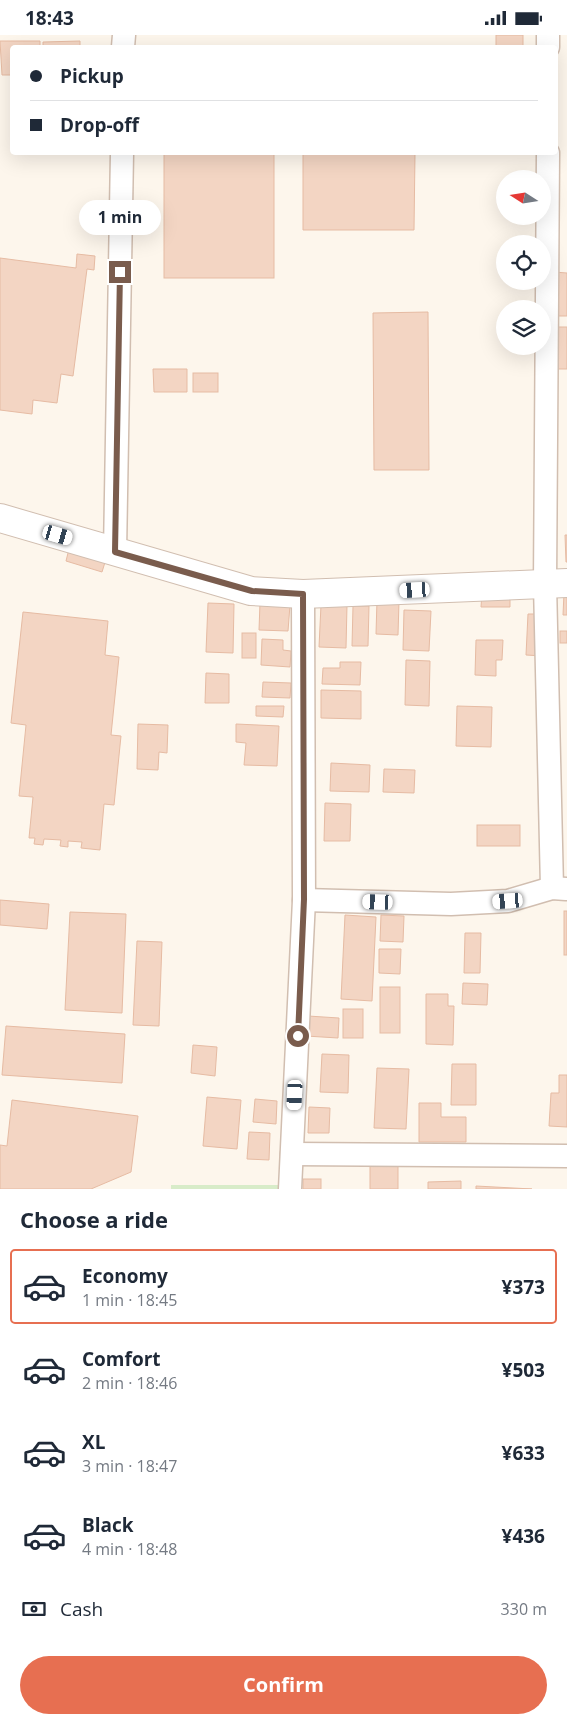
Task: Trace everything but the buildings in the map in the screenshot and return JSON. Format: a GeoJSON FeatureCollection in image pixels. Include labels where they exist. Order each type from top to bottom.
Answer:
{"type":"FeatureCollection","features":[{"type":"Feature","properties":{"kind":"street"},"geometry":{"type":"LineString","coordinates":[[115,552],[122,155]]}},
{"type":"Feature","properties":{"kind":"street"},"geometry":{"type":"LineString","coordinates":[[304,899],[451,904],[508,901],[559,888],[556,584],[548,155]]}},
{"type":"Feature","properties":{"kind":"street"},"geometry":{"type":"LineString","coordinates":[[0,518],[252,591],[303,594],[556,584]]}},
{"type":"Feature","properties":{"kind":"street"},"geometry":{"type":"LineString","coordinates":[[290,1189],[304,899],[303,594]]}},
{"type":"Feature","properties":{"kind":"street"},"geometry":{"type":"LineString","coordinates":[[292,1154],[567,1156]]}},
{"type":"Feature","properties":{"kind":"green space"},"geometry":{"type":"Polygon","coordinates":[[[171,1185],[281,1185],[280,1189],[171,1189],[171,1185]]]}},
{"type":"Feature","properties":{"kind":"route"},"geometry":{"type":"LineString","coordinates":[[120,272],[115,552],[252,591],[303,594],[304,899],[298,1036]]}}]}
